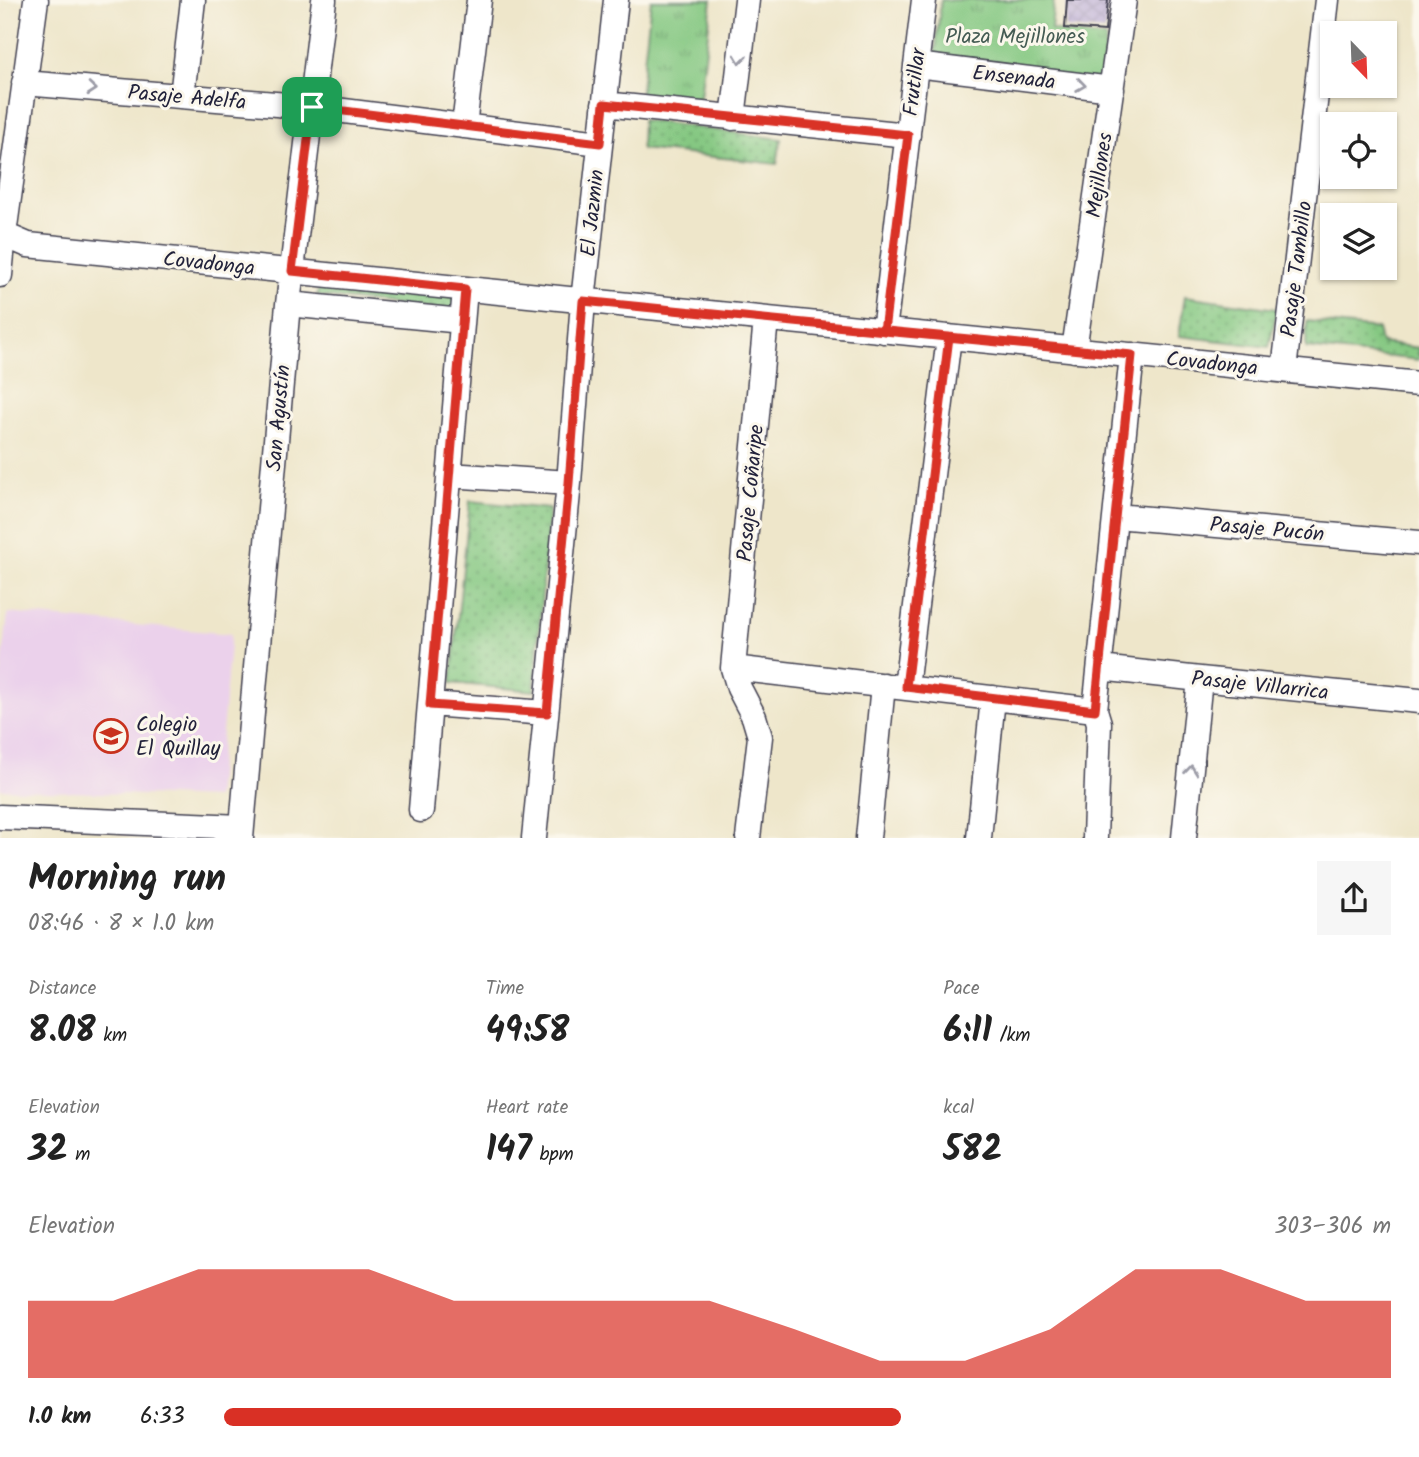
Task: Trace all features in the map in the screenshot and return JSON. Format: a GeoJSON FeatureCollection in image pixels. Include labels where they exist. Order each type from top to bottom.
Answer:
{"type":"FeatureCollection","features":[{"type":"Feature","properties":{"kind":"street"},"geometry":{"type":"LineString","coordinates":[[0,275],[2,234],[36,0]]}},
{"type":"Feature","properties":{"kind":"street"},"geometry":{"type":"LineString","coordinates":[[182,96],[193,0]]}},
{"type":"Feature","properties":{"kind":"street","name":"San Agustín"},"geometry":{"type":"LineString","coordinates":[[241,832],[288,304],[324,0]]}},
{"type":"Feature","properties":{"kind":"street"},"geometry":{"type":"LineString","coordinates":[[464,126],[480,0]]}},
{"type":"Feature","properties":{"kind":"street","name":"El Jazmin"},"geometry":{"type":"LineString","coordinates":[[534,838],[569,483],[583,301],[616,0]]}},
{"type":"Feature","properties":{"kind":"street"},"geometry":{"type":"LineString","coordinates":[[733,118],[747,0]]}},
{"type":"Feature","properties":{"kind":"street","name":"Frutillar"},"geometry":{"type":"LineString","coordinates":[[884,331],[924,0]]}},
{"type":"Feature","properties":{"kind":"street","name":"Mejillones"},"geometry":{"type":"LineString","coordinates":[[1074,350],[1124,0]]}},
{"type":"Feature","properties":{"kind":"street","name":"Pasaje Tambillo"},"geometry":{"type":"LineString","coordinates":[[1284,370],[1327,0]]}},
{"type":"Feature","properties":{"kind":"street","name":"Ensenada"},"geometry":{"type":"LineString","coordinates":[[916,65],[1112,89]]}},
{"type":"Feature","properties":{"kind":"street","name":"Pasaje Adelfa"},"geometry":{"type":"LineString","coordinates":[[24,83],[312,107],[600,143]]}},
{"type":"Feature","properties":{"kind":"street"},"geometry":{"type":"LineString","coordinates":[[604,104],[908,135]]}},
{"type":"Feature","properties":{"kind":"street","name":"Covadonga"},"geometry":{"type":"LineString","coordinates":[[2,234],[28,245],[1419,384]]}},
{"type":"Feature","properties":{"kind":"street"},"geometry":{"type":"LineString","coordinates":[[421,810],[465,289]]}},
{"type":"Feature","properties":{"kind":"street"},"geometry":{"type":"LineString","coordinates":[[288,304],[462,321]]}},
{"type":"Feature","properties":{"kind":"street","name":"Pasaje Coñaripe"},"geometry":{"type":"LineString","coordinates":[[733,668],[766,319]]}},
{"type":"Feature","properties":{"kind":"street"},"geometry":{"type":"LineString","coordinates":[[868,838],[949,337]]}},
{"type":"Feature","properties":{"kind":"street"},"geometry":{"type":"LineString","coordinates":[[1095,838],[1099,723],[1095,710],[1132,355]]}},
{"type":"Feature","properties":{"kind":"street"},"geometry":{"type":"LineString","coordinates":[[449,475],[569,483]]}},
{"type":"Feature","properties":{"kind":"street","name":"Pasaje Pucón"},"geometry":{"type":"LineString","coordinates":[[1116,516],[1419,543]]}},
{"type":"Feature","properties":{"kind":"street"},"geometry":{"type":"LineString","coordinates":[[748,838],[760,737],[733,668],[1095,710]]}},
{"type":"Feature","properties":{"kind":"street","name":"Pasaje Villarrica"},"geometry":{"type":"LineString","coordinates":[[1100,668],[1419,701]]}},
{"type":"Feature","properties":{"kind":"street"},"geometry":{"type":"LineString","coordinates":[[1184,838],[1200,680]]}},
{"type":"Feature","properties":{"kind":"street"},"geometry":{"type":"LineString","coordinates":[[979,838],[993,698]]}},
{"type":"Feature","properties":{"kind":"street"},"geometry":{"type":"LineString","coordinates":[[430,705],[547,713]]}},
{"type":"Feature","properties":{"kind":"street"},"geometry":{"type":"LineString","coordinates":[[0,817],[241,832]]}},
{"type":"Feature","properties":{"kind":"shaded area","name":"Colegio El Quillay"},"geometry":{"type":"Polygon","coordinates":[[[8,613],[231,634],[216,798],[0,789],[0,684],[8,613]]]}},
{"type":"Feature","properties":{"kind":"green space"},"geometry":{"type":"Polygon","coordinates":[[[651,0],[712,0],[699,105],[640,98],[651,0]]]}},
{"type":"Feature","properties":{"kind":"green space","name":"Plaza Mejillones"},"geometry":{"type":"Polygon","coordinates":[[[941,0],[1054,0],[1051,30],[1106,38],[1101,82],[934,63],[941,0]]]}},
{"type":"Feature","properties":{"kind":"green space"},"geometry":{"type":"Polygon","coordinates":[[[642,120],[781,139],[777,164],[641,149],[642,120]]]}},
{"type":"Feature","properties":{"kind":"green space"},"geometry":{"type":"Polygon","coordinates":[[[321,277],[458,293],[457,312],[317,296],[321,277]]]}},
{"type":"Feature","properties":{"kind":"green space"},"geometry":{"type":"Polygon","coordinates":[[[1185,296],[1277,309],[1269,347],[1179,336],[1185,296]]]}},
{"type":"Feature","properties":{"kind":"green space"},"geometry":{"type":"Polygon","coordinates":[[[1307,321],[1378,329],[1381,343],[1419,348],[1419,360],[1306,348],[1307,321]]]}},
{"type":"Feature","properties":{"kind":"green space"},"geometry":{"type":"Polygon","coordinates":[[[470,501],[549,509],[534,691],[451,683],[470,501]]]}},
{"type":"Feature","properties":{"kind":"building"},"geometry":{"type":"Polygon","coordinates":[[[1067,0],[1108,0],[1105,31],[1065,28],[1067,0]]]}},
{"type":"Feature","properties":{"kind":"place","name":"Colegio El Quillay"},"geometry":{"type":"Point","coordinates":[111,736]}},
{"type":"Feature","properties":{"kind":"route"},"geometry":{"type":"LineString","coordinates":[[312,107],[292,271],[465,289],[430,705],[547,713],[583,301],[884,331],[949,337],[1074,350],[1132,355],[1095,710],[906,687],[949,337],[884,331],[908,135],[604,104],[600,143],[312,107]]}}]}
